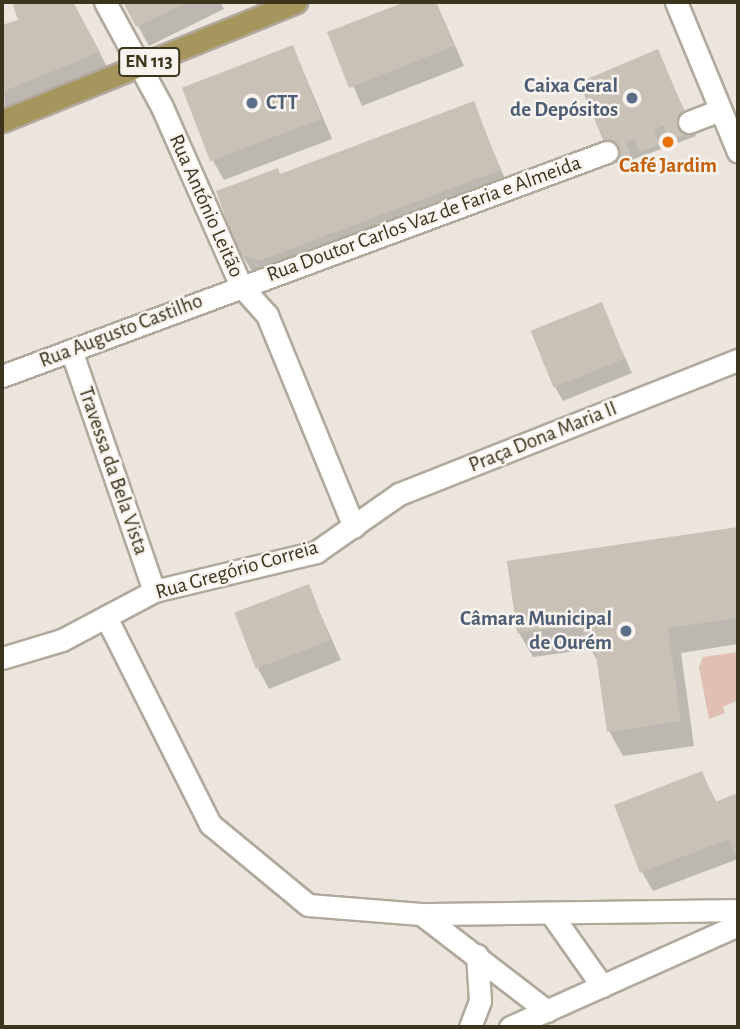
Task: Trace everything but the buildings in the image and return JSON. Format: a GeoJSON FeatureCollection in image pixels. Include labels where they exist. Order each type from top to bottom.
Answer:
{"type":"FeatureCollection","features":[{"type":"Feature","properties":{"kind":"main road","name":"EN 113"},"geometry":{"type":"LineString","coordinates":[[2,121],[296,2]]}},
{"type":"Feature","properties":{"kind":"street","name":"Rua António Leitão"},"geometry":{"type":"LineString","coordinates":[[105,2],[141,65],[241,286],[267,315],[354,527]]}},
{"type":"Feature","properties":{"kind":"street"},"geometry":{"type":"LineString","coordinates":[[676,2],[738,152]]}},
{"type":"Feature","properties":{"kind":"street"},"geometry":{"type":"LineString","coordinates":[[689,122],[720,110]]}},
{"type":"Feature","properties":{"kind":"street","name":"Rua Doutor Carlos Vaz de Faria e Almeida"},"geometry":{"type":"LineString","coordinates":[[241,286],[607,152]]}},
{"type":"Feature","properties":{"kind":"street","name":"Rua Augusto Castilho"},"geometry":{"type":"LineString","coordinates":[[2,376],[241,286]]}},
{"type":"Feature","properties":{"kind":"street","name":"Travessa da Bela Vista"},"geometry":{"type":"LineString","coordinates":[[71,349],[154,592]]}},
{"type":"Feature","properties":{"kind":"street","name":"Praça Dona Maria II"},"geometry":{"type":"LineString","coordinates":[[354,527],[399,494],[738,360]]}},
{"type":"Feature","properties":{"kind":"street","name":"Rua Gregório Correia"},"geometry":{"type":"LineString","coordinates":[[2,658],[62,640],[154,592],[316,552],[354,527]]}},
{"type":"Feature","properties":{"kind":"street"},"geometry":{"type":"LineString","coordinates":[[106,617],[210,824],[308,905],[421,914],[552,915],[738,910]]}},
{"type":"Feature","properties":{"kind":"street"},"geometry":{"type":"LineString","coordinates":[[421,914],[547,1011]]}},
{"type":"Feature","properties":{"kind":"street"},"geometry":{"type":"LineString","coordinates":[[552,915],[602,986]]}},
{"type":"Feature","properties":{"kind":"street"},"geometry":{"type":"LineString","coordinates":[[510,1027],[738,925]]}},
{"type":"Feature","properties":{"kind":"street"},"geometry":{"type":"LineString","coordinates":[[470,1027],[480,1001],[477,955]]}},
{"type":"Feature","properties":{"kind":"shaded area"},"geometry":{"type":"Polygon","coordinates":[[[738,652],[738,700],[723,707],[725,713],[709,719],[699,667],[703,657],[738,652]]]}},
{"type":"Feature","properties":{"kind":"tunnel"},"geometry":{"type":"LineString","coordinates":[[607,152],[689,122]]}},
{"type":"Feature","properties":{"kind":"place","name":"Caixa Geral de Depósitos"},"geometry":{"type":"Point","coordinates":[632,98]}},
{"type":"Feature","properties":{"kind":"place","name":"CTT"},"geometry":{"type":"Point","coordinates":[252,103]}},
{"type":"Feature","properties":{"kind":"place","name":"Café Jardim"},"geometry":{"type":"Point","coordinates":[668,142]}},
{"type":"Feature","properties":{"kind":"place","name":"Câmara Municipal de Ourém"},"geometry":{"type":"Point","coordinates":[626,631]}}]}
